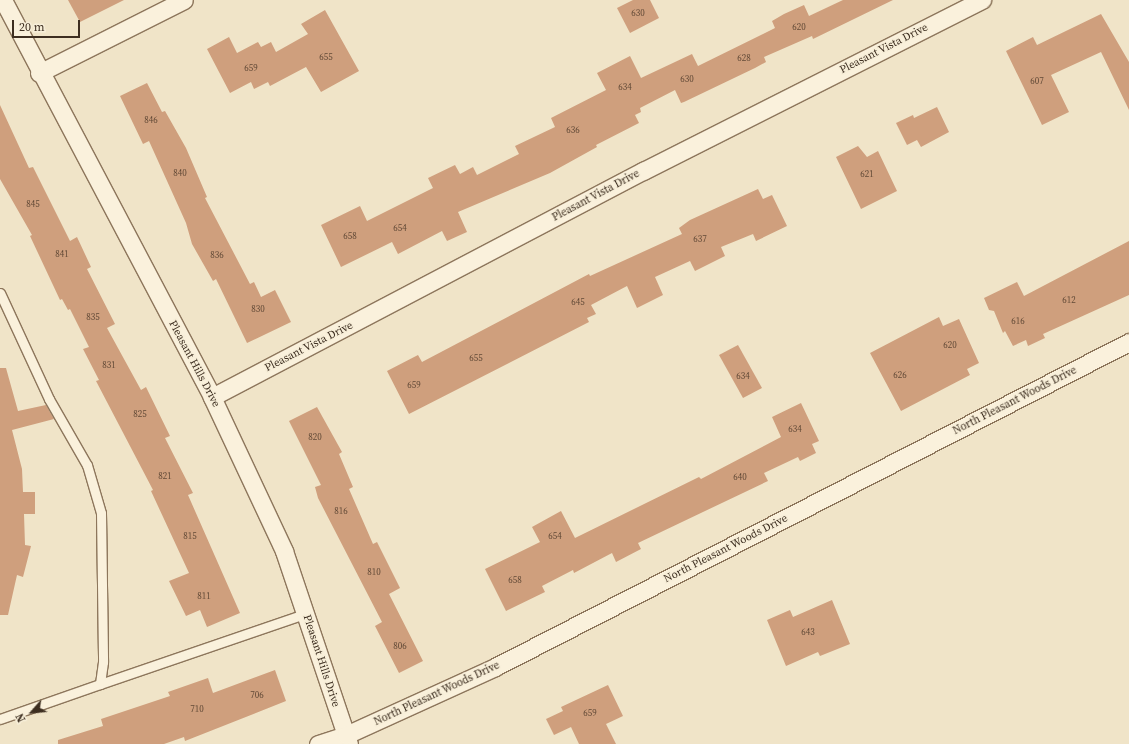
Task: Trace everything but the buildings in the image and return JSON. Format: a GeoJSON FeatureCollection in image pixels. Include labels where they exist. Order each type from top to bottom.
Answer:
{"type":"FeatureCollection","features":[{"type":"Feature","properties":{"kind":"street","name":"Pleasant Hills Drive"},"geometry":{"type":"LineString","coordinates":[[3,0],[40,73],[212,397],[284,551],[348,740]]}},
{"type":"Feature","properties":{"kind":"street"},"geometry":{"type":"LineString","coordinates":[[40,73],[184,0]]}},
{"type":"Feature","properties":{"kind":"street","name":"Pleasant Vista Drive"},"geometry":{"type":"LineString","coordinates":[[212,397],[643,171],[982,0]]}},
{"type":"Feature","properties":{"kind":"street","name":"North Pleasant Woods Drive"},"geometry":{"type":"LineString","coordinates":[[318,744],[348,740],[495,667],[1129,342]]}},
{"type":"Feature","properties":{"kind":"lane"},"geometry":{"type":"LineString","coordinates":[[0,293],[49,399],[87,465],[101,513],[103,662],[100,684]]}},
{"type":"Feature","properties":{"kind":"lane"},"geometry":{"type":"LineString","coordinates":[[0,719],[305,614]]}}]}
